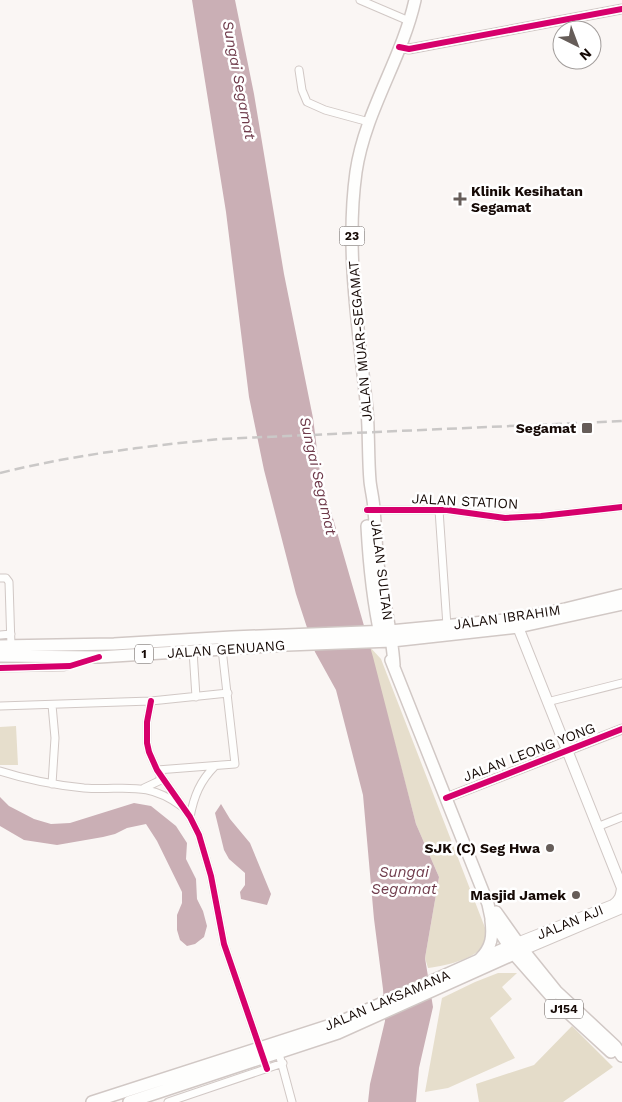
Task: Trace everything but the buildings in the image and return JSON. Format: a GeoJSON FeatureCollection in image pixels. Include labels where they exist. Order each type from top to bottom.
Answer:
{"type":"FeatureCollection","features":[{"type":"Feature","properties":{"kind":"main road","name":"JALAN MUAR-SEGAMAT"},"geometry":{"type":"LineString","coordinates":[[370,482],[367,412],[356,308],[352,239],[356,172],[362,141],[400,47],[415,0]]}},
{"type":"Feature","properties":{"kind":"main road","name":"JALAN SULTAN"},"geometry":{"type":"LineString","coordinates":[[370,482],[368,550],[381,637],[394,665],[488,904],[491,918],[516,949]]}},
{"type":"Feature","properties":{"kind":"main road","name":"JALAN IBRAHIM"},"geometry":{"type":"LineString","coordinates":[[381,637],[447,626],[523,618],[622,595]]}},
{"type":"Feature","properties":{"kind":"main road","name":"JALAN IBRAHIM"},"geometry":{"type":"LineString","coordinates":[[381,637],[518,627],[622,604]]}},
{"type":"Feature","properties":{"kind":"main road"},"geometry":{"type":"LineString","coordinates":[[518,627],[622,888]]}},
{"type":"Feature","properties":{"kind":"main road","name":"JALAN GENUANG"},"geometry":{"type":"LineString","coordinates":[[8,642],[114,644],[232,637],[285,640],[381,637]]}},
{"type":"Feature","properties":{"kind":"main road","name":"JALAN GENUANG"},"geometry":{"type":"LineString","coordinates":[[0,656],[99,657],[222,649],[285,640]]}},
{"type":"Feature","properties":{"kind":"main road"},"geometry":{"type":"LineString","coordinates":[[140,643],[143,651],[149,654]]}},
{"type":"Feature","properties":{"kind":"main road"},"geometry":{"type":"LineString","coordinates":[[114,644],[121,651],[114,656]]}},
{"type":"Feature","properties":{"kind":"main road","name":"JALAN AJI"},"geometry":{"type":"LineString","coordinates":[[516,949],[613,905],[618,901],[622,888]]}},
{"type":"Feature","properties":{"kind":"main road","name":"JALAN SULTAN"},"geometry":{"type":"LineString","coordinates":[[488,904],[498,914],[516,949]]}},
{"type":"Feature","properties":{"kind":"main road","name":"JALAN AJI"},"geometry":{"type":"LineString","coordinates":[[516,949],[622,908]]}},
{"type":"Feature","properties":{"kind":"main road"},"geometry":{"type":"LineString","coordinates":[[491,918],[492,940],[481,964],[513,966],[534,977]]}},
{"type":"Feature","properties":{"kind":"main road","name":"JALAN LAKSAMANA"},"geometry":{"type":"LineString","coordinates":[[129,1102],[279,1053],[357,1021],[446,979],[516,949]]}},
{"type":"Feature","properties":{"kind":"main road","name":"J154"},"geometry":{"type":"LineString","coordinates":[[516,949],[534,977],[555,1000],[611,1052],[621,1056]]}},
{"type":"Feature","properties":{"kind":"main road","name":"J154"},"geometry":{"type":"LineString","coordinates":[[516,949],[556,991],[615,1046],[621,1056]]}},
{"type":"Feature","properties":{"kind":"main road","name":"JALAN LAKSAMANA"},"geometry":{"type":"LineString","coordinates":[[92,1102],[263,1058]]}},
{"type":"Feature","properties":{"kind":"street"},"geometry":{"type":"LineString","coordinates":[[360,0],[409,21]]}},
{"type":"Feature","properties":{"kind":"street"},"geometry":{"type":"LineString","coordinates":[[400,47],[409,49],[622,9]]}},
{"type":"Feature","properties":{"kind":"street"},"geometry":{"type":"LineString","coordinates":[[299,70],[302,90],[307,102],[325,110],[369,122]]}},
{"type":"Feature","properties":{"kind":"street","name":"JALAN STATION"},"geometry":{"type":"LineString","coordinates":[[370,510],[439,510],[505,518],[622,508]]}},
{"type":"Feature","properties":{"kind":"street"},"geometry":{"type":"LineString","coordinates":[[439,510],[447,626]]}},
{"type":"Feature","properties":{"kind":"street"},"geometry":{"type":"LineString","coordinates":[[0,578],[6,578],[9,582],[8,642]]}},
{"type":"Feature","properties":{"kind":"street"},"geometry":{"type":"LineString","coordinates":[[0,635],[8,642]]}},
{"type":"Feature","properties":{"kind":"street"},"geometry":{"type":"LineString","coordinates":[[159,773],[235,764],[222,649]]}},
{"type":"Feature","properties":{"kind":"street"},"geometry":{"type":"LineString","coordinates":[[193,651],[196,697]]}},
{"type":"Feature","properties":{"kind":"street"},"geometry":{"type":"LineString","coordinates":[[0,668],[64,667],[99,657]]}},
{"type":"Feature","properties":{"kind":"street"},"geometry":{"type":"LineString","coordinates":[[547,702],[622,683]]}},
{"type":"Feature","properties":{"kind":"street"},"geometry":{"type":"LineString","coordinates":[[0,706],[150,701],[228,693]]}},
{"type":"Feature","properties":{"kind":"street"},"geometry":{"type":"LineString","coordinates":[[150,701],[147,743],[159,773],[190,817],[207,857],[224,944],[263,1058],[168,1102]]}},
{"type":"Feature","properties":{"kind":"street"},"geometry":{"type":"LineString","coordinates":[[52,705],[55,738],[52,784]]}},
{"type":"Feature","properties":{"kind":"street","name":"JALAN LEONG YONG"},"geometry":{"type":"LineString","coordinates":[[446,798],[622,729]]}},
{"type":"Feature","properties":{"kind":"street"},"geometry":{"type":"LineString","coordinates":[[190,817],[198,787],[206,774],[215,766]]}},
{"type":"Feature","properties":{"kind":"street"},"geometry":{"type":"LineString","coordinates":[[0,771],[52,784],[87,788],[143,788],[162,794],[183,808]]}},
{"type":"Feature","properties":{"kind":"street"},"geometry":{"type":"LineString","coordinates":[[143,788],[159,781],[159,773]]}},
{"type":"Feature","properties":{"kind":"street"},"geometry":{"type":"LineString","coordinates":[[597,827],[622,817]]}},
{"type":"Feature","properties":{"kind":"street"},"geometry":{"type":"LineString","coordinates":[[279,1053],[292,1102]]}},
{"type":"Feature","properties":{"kind":"shaded area"},"geometry":{"type":"Polygon","coordinates":[[[369,646],[381,659],[489,938],[471,956],[445,965],[428,968],[425,958],[439,877],[416,824],[369,646]]]}},
{"type":"Feature","properties":{"kind":"shaded area"},"geometry":{"type":"Polygon","coordinates":[[[16,726],[18,765],[0,765],[0,727],[16,726]]]}},
{"type":"Feature","properties":{"kind":"shaded area"},"geometry":{"type":"Polygon","coordinates":[[[498,973],[517,973],[502,987],[512,999],[490,1018],[515,1058],[448,1088],[425,1092],[442,998],[498,973]]]}},
{"type":"Feature","properties":{"kind":"shaded area"},"geometry":{"type":"Polygon","coordinates":[[[572,1026],[613,1067],[563,1102],[479,1102],[476,1084],[534,1065],[572,1026]]]}},
{"type":"Feature","properties":{"kind":"water","name":"Sungai Segamat"},"geometry":{"type":"Polygon","coordinates":[[[192,0],[235,0],[254,94],[284,274],[313,418],[320,473],[373,657],[416,824],[439,877],[425,958],[433,1007],[419,1068],[416,1102],[368,1102],[370,1084],[385,1021],[363,795],[336,690],[315,652],[296,594],[264,470],[249,397],[226,212],[192,0]]]}},
{"type":"Feature","properties":{"kind":"water"},"geometry":{"type":"Polygon","coordinates":[[[0,797],[9,806],[34,819],[51,824],[70,823],[134,803],[151,806],[176,826],[187,843],[186,859],[196,879],[197,899],[207,926],[204,937],[195,944],[187,946],[180,940],[177,930],[177,915],[182,903],[182,892],[157,841],[146,824],[127,828],[103,837],[57,845],[24,840],[0,826],[0,797]]]}},
{"type":"Feature","properties":{"kind":"water"},"geometry":{"type":"Polygon","coordinates":[[[221,804],[230,819],[250,843],[271,894],[267,905],[241,899],[240,892],[245,885],[245,873],[229,859],[224,850],[215,813],[221,804]]]}},
{"type":"Feature","properties":{"kind":"railway"},"geometry":{"type":"LineString","coordinates":[[0,473],[110,452],[220,439],[622,421]]}},
{"type":"Feature","properties":{"kind":"cycle path"},"geometry":{"type":"LineString","coordinates":[[399,47],[409,49],[622,9]]}},
{"type":"Feature","properties":{"kind":"cycle path"},"geometry":{"type":"LineString","coordinates":[[367,510],[447,510],[505,518],[622,507]]}},
{"type":"Feature","properties":{"kind":"cycle path"},"geometry":{"type":"LineString","coordinates":[[0,668],[70,666],[99,657]]}},
{"type":"Feature","properties":{"kind":"cycle path"},"geometry":{"type":"LineString","coordinates":[[151,701],[147,722],[149,752],[157,770],[190,817],[199,835],[211,876],[224,944],[267,1069]]}},
{"type":"Feature","properties":{"kind":"cycle path"},"geometry":{"type":"LineString","coordinates":[[446,798],[622,729]]}},
{"type":"Feature","properties":{"kind":"place","name":"Klinik Kesihatan Segamat"},"geometry":{"type":"Point","coordinates":[460,199]}},
{"type":"Feature","properties":{"kind":"place","name":"Segamat"},"geometry":{"type":"Point","coordinates":[587,428]}},
{"type":"Feature","properties":{"kind":"place","name":"SJK (C) Seg Hwa"},"geometry":{"type":"Point","coordinates":[550,848]}},
{"type":"Feature","properties":{"kind":"place","name":"Masjid Jamek"},"geometry":{"type":"Point","coordinates":[576,895]}}]}
